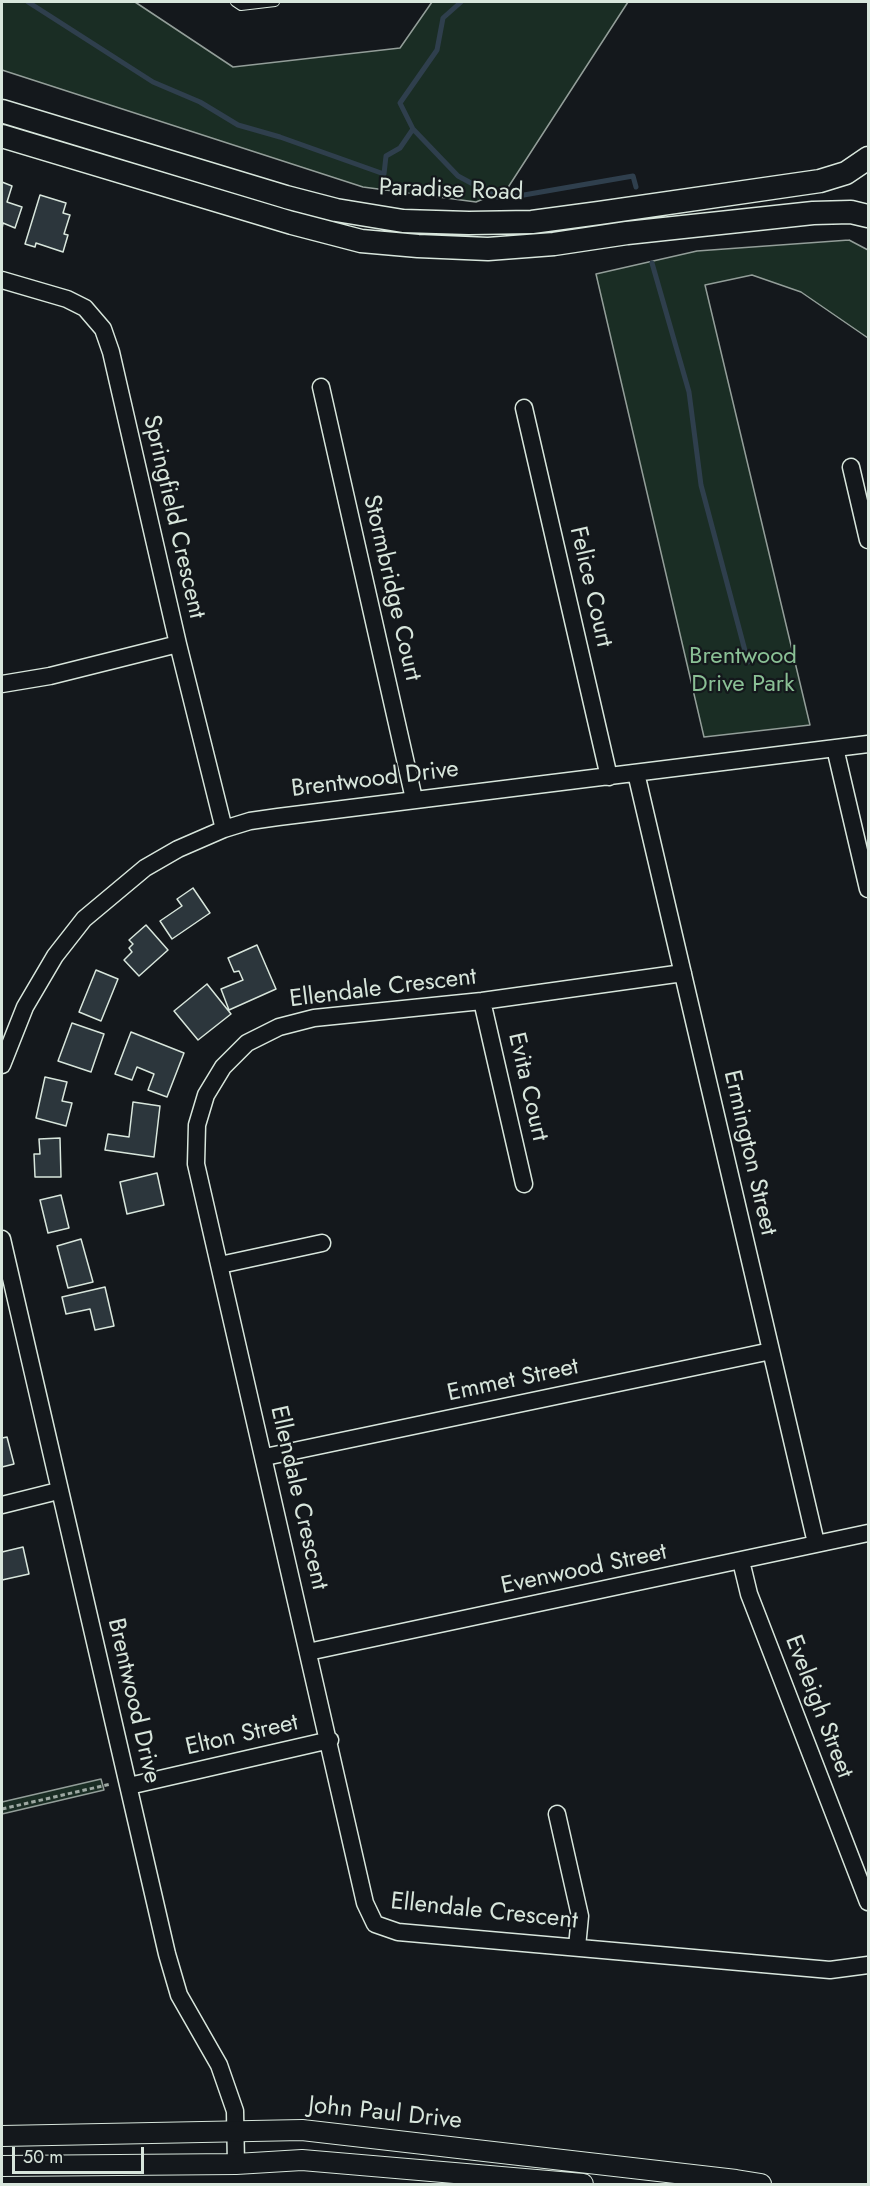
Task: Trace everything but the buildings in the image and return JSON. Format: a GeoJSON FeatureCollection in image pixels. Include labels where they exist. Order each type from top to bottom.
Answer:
{"type":"FeatureCollection","features":[{"type":"Feature","properties":{"kind":"main road","name":"Paradise Road"},"geometry":{"type":"LineString","coordinates":[[2,111],[336,210],[403,221],[532,222],[599,213],[820,181],[846,173],[868,158]]}},
{"type":"Feature","properties":{"kind":"main road"},"geometry":{"type":"LineString","coordinates":[[2,136],[292,223],[361,241],[489,249],[554,244],[627,233],[813,213],[851,212],[868,216]]}},
{"type":"Feature","properties":{"kind":"street","name":"Springfield Crescent"},"geometry":{"type":"LineString","coordinates":[[3,284],[67,299],[85,308],[103,329],[111,352],[178,644],[224,829]]}},
{"type":"Feature","properties":{"kind":"street","name":"Stormbridge Court"},"geometry":{"type":"LineString","coordinates":[[321,387],[414,799]]}},
{"type":"Feature","properties":{"kind":"street","name":"Felice Court"},"geometry":{"type":"LineString","coordinates":[[524,408],[609,777]]}},
{"type":"Feature","properties":{"kind":"street"},"geometry":{"type":"LineString","coordinates":[[851,467],[868,540]]}},
{"type":"Feature","properties":{"kind":"street"},"geometry":{"type":"LineString","coordinates":[[2,684],[50,676],[178,644]]}},
{"type":"Feature","properties":{"kind":"street","name":"Brentwood Drive"},"geometry":{"type":"LineString","coordinates":[[2,1065],[25,1007],[54,956],[84,919],[145,868],[178,849],[224,829],[250,821],[414,799],[868,744]]}},
{"type":"Feature","properties":{"kind":"street"},"geometry":{"type":"LineString","coordinates":[[835,748],[868,890]]}},
{"type":"Feature","properties":{"kind":"street","name":"Ermington Street"},"geometry":{"type":"LineString","coordinates":[[636,773],[816,1543]]}},
{"type":"Feature","properties":{"kind":"street","name":"Ellendale Crescent"},"geometry":{"type":"LineString","coordinates":[[683,973],[482,1001],[314,1018],[279,1027],[247,1042],[223,1067],[206,1095],[197,1125],[196,1164],[330,1740],[365,1903],[375,1924],[398,1932],[830,1971],[868,1965]]}},
{"type":"Feature","properties":{"kind":"street","name":"Evita Court"},"geometry":{"type":"LineString","coordinates":[[482,1001],[524,1184]]}},
{"type":"Feature","properties":{"kind":"street","name":"Brentwood Drive"},"geometry":{"type":"LineString","coordinates":[[2,1239],[7,1293],[58,1491],[167,1954],[179,1995],[219,2065],[236,2111],[236,2164]]}},
{"type":"Feature","properties":{"kind":"street"},"geometry":{"type":"LineString","coordinates":[[220,1265],[322,1243]]}},
{"type":"Feature","properties":{"kind":"street","name":"Emmet Street"},"geometry":{"type":"LineString","coordinates":[[265,1457],[771,1351]]}},
{"type":"Feature","properties":{"kind":"street"},"geometry":{"type":"LineString","coordinates":[[2,1505],[58,1491]]}},
{"type":"Feature","properties":{"kind":"street","name":"Evenwood Street"},"geometry":{"type":"LineString","coordinates":[[308,1652],[868,1533]]}},
{"type":"Feature","properties":{"kind":"street","name":"Eveleigh Street"},"geometry":{"type":"LineString","coordinates":[[741,1561],[749,1594],[868,1902]]}},
{"type":"Feature","properties":{"kind":"street","name":"Elton Street"},"geometry":{"type":"LineString","coordinates":[[129,1786],[330,1740]]}},
{"type":"Feature","properties":{"kind":"street"},"geometry":{"type":"LineString","coordinates":[[557,1814],[580,1916],[576,1947]]}},
{"type":"Feature","properties":{"kind":"street","name":"John Paul Drive"},"geometry":{"type":"LineString","coordinates":[[2,2136],[302,2130],[761,2184]]}},
{"type":"Feature","properties":{"kind":"street"},"geometry":{"type":"LineString","coordinates":[[2,2166],[236,2164],[302,2160],[583,2184]]}},
{"type":"Feature","properties":{"kind":"lane"},"geometry":{"type":"LineString","coordinates":[[235,2],[241,6],[275,2]]}},
{"type":"Feature","properties":{"kind":"path"},"geometry":{"type":"LineString","coordinates":[[2,1809],[107,1783],[129,1786]]}},
{"type":"Feature","properties":{"kind":"green space"},"geometry":{"type":"Polygon","coordinates":[[[2,2],[135,2],[233,67],[400,48],[432,2],[628,2],[507,189],[476,202],[363,187],[2,70],[2,2]]]}},
{"type":"Feature","properties":{"kind":"green space","name":"Brentwood Drive Park"},"geometry":{"type":"Polygon","coordinates":[[[849,240],[868,250],[868,338],[801,292],[752,275],[705,285],[810,725],[704,737],[596,274],[697,251],[849,240]]]}},
{"type":"Feature","properties":{"kind":"green space"},"geometry":{"type":"Polygon","coordinates":[[[101,1779],[104,1790],[2,1814],[2,1802],[101,1779]]]}},
{"type":"Feature","properties":{"kind":"waterway"},"geometry":{"type":"LineString","coordinates":[[28,2],[153,82],[200,102],[238,125],[280,137],[384,174],[386,156],[400,148],[413,129],[400,103],[437,50],[443,18],[461,2]]}},
{"type":"Feature","properties":{"kind":"waterway"},"geometry":{"type":"LineString","coordinates":[[413,129],[458,176],[497,197],[518,196],[633,176],[636,187]]}},
{"type":"Feature","properties":{"kind":"waterway"},"geometry":{"type":"LineString","coordinates":[[652,263],[689,392],[701,485],[748,662]]}}]}
